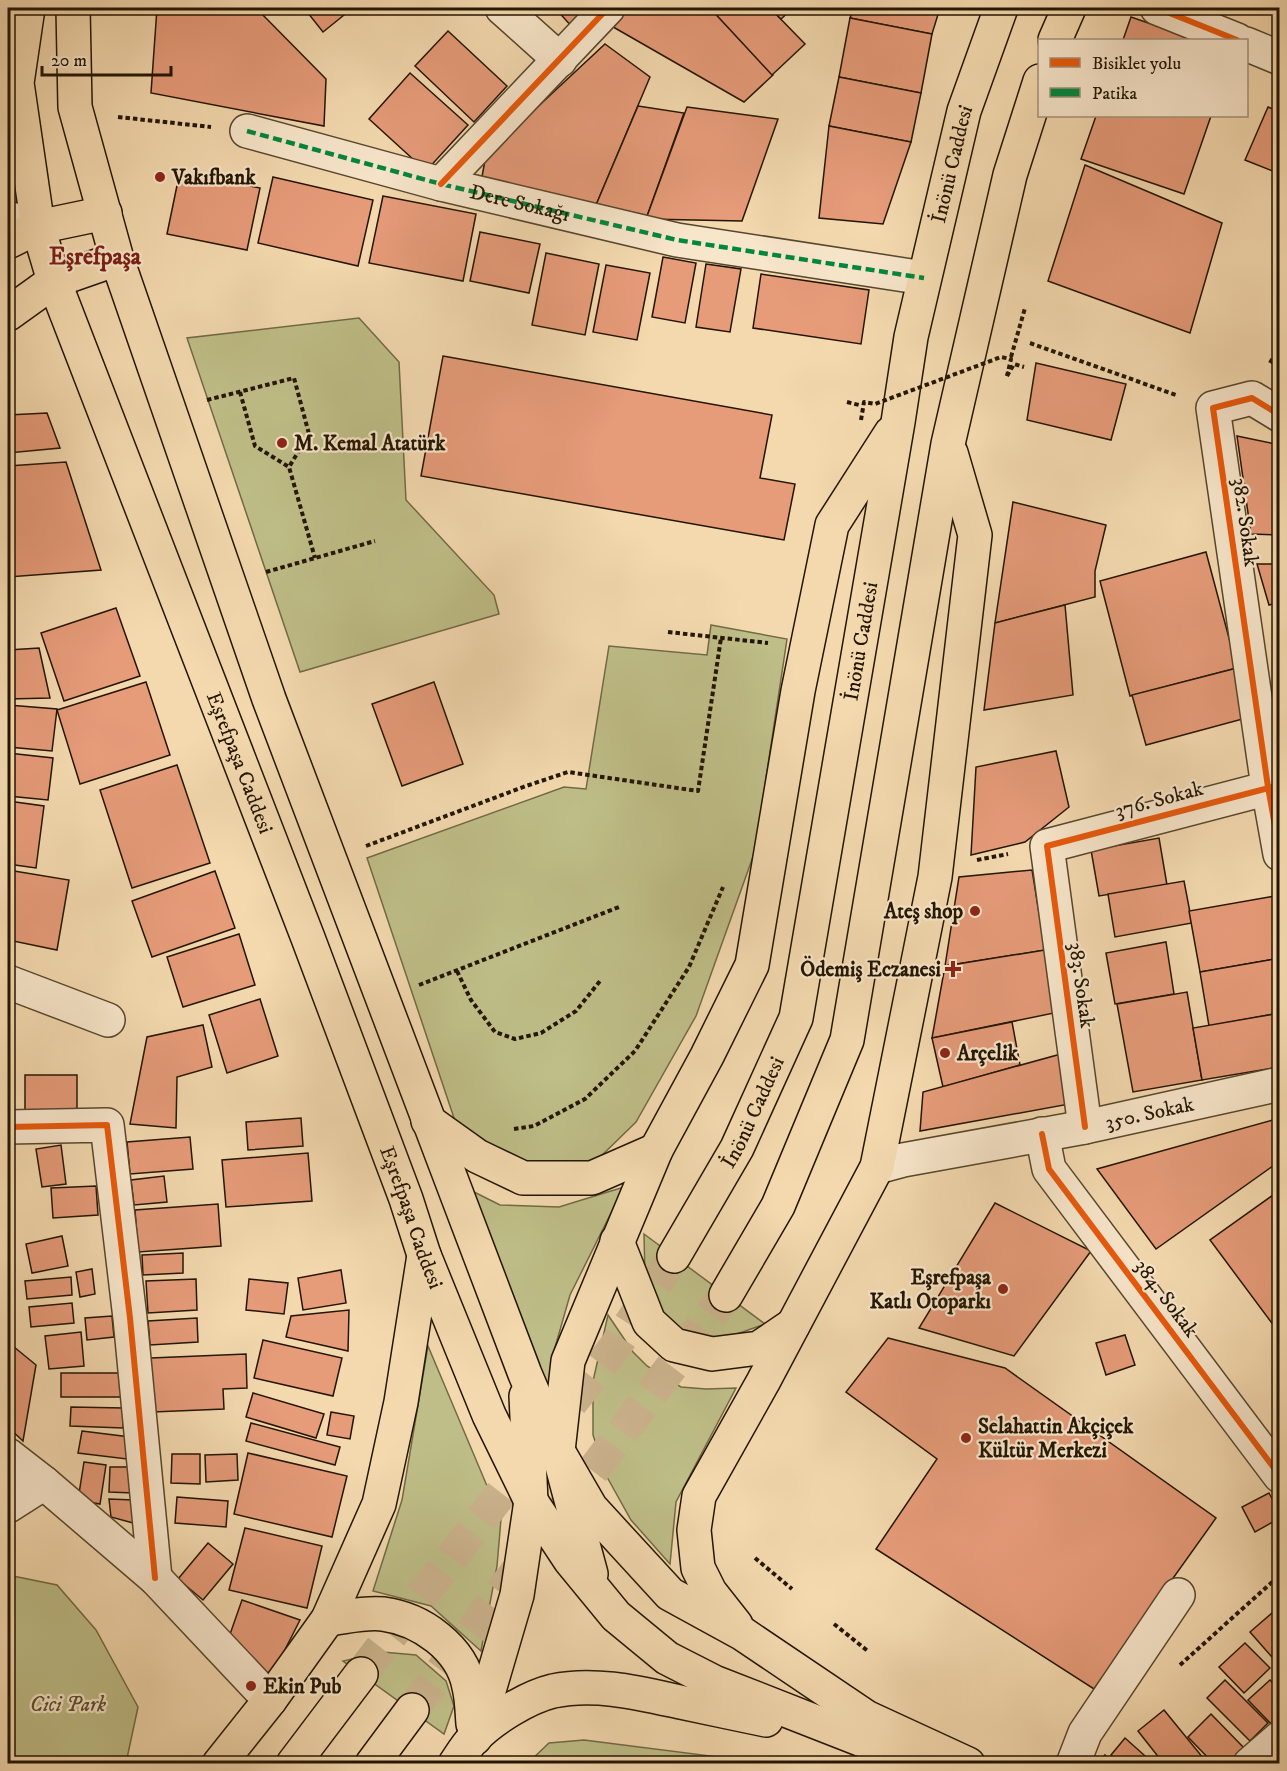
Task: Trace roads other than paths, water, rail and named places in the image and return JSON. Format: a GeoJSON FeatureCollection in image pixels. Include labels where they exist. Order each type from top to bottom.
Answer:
{"type":"FeatureCollection","features":[{"type":"Feature","properties":{"kind":"main road","name":"Eşrefpaşa Caddesi"},"geometry":{"type":"LineString","coordinates":[[28,8],[17,83],[38,227],[54,281],[308,938],[406,1198],[424,1255],[489,1415],[531,1501],[570,1560],[603,1600]]}},
{"type":"Feature","properties":{"kind":"main road"},"geometry":{"type":"LineString","coordinates":[[73,8],[75,107],[117,259],[269,699],[525,1374],[558,1451],[591,1509],[670,1594],[743,1634],[866,1718],[968,1764]]}},
{"type":"Feature","properties":{"kind":"main road","name":"İnönü Caddesi"},"geometry":{"type":"LineString","coordinates":[[674,1256],[737,1148],[796,1018],[911,337],[964,111],[1001,8]]}},
{"type":"Feature","properties":{"kind":"main road"},"geometry":{"type":"LineString","coordinates":[[1055,39],[1068,8]]}},
{"type":"Feature","properties":{"kind":"main road"},"geometry":{"type":"LineString","coordinates":[[726,1295],[778,1206],[847,1041],[948,444],[1010,175],[1038,87]]}},
{"type":"Feature","properties":{"kind":"main road"},"geometry":{"type":"LineString","coordinates":[[8,242],[38,227],[105,213]]}},
{"type":"Feature","properties":{"kind":"main road"},"geometry":{"type":"LineString","coordinates":[[8,314],[54,281],[117,259]]}},
{"type":"Feature","properties":{"kind":"main road"},"geometry":{"type":"LineString","coordinates":[[862,1740],[714,1682],[676,1663],[646,1642],[616,1616],[603,1600],[588,1568],[558,1451],[568,1361],[656,1150],[707,1056],[752,965],[798,691],[832,525],[898,422]]}},
{"type":"Feature","properties":{"kind":"main road"},"geometry":{"type":"LineString","coordinates":[[743,1634],[710,1592],[698,1568],[694,1530],[699,1496],[795,1324],[877,1167],[935,877],[975,535],[948,444]]}},
{"type":"Feature","properties":{"kind":"main road"},"geometry":{"type":"LineString","coordinates":[[428,1121],[477,1156],[524,1178],[592,1178],[656,1150]]}},
{"type":"Feature","properties":{"kind":"main road"},"geometry":{"type":"LineString","coordinates":[[617,1241],[650,1322],[675,1345],[712,1354],[759,1348],[795,1324]]}},
{"type":"Feature","properties":{"kind":"main road"},"geometry":{"type":"LineString","coordinates":[[219,1764],[270,1700],[328,1619],[379,1504],[401,1402],[424,1255]]}},
{"type":"Feature","properties":{"kind":"main road"},"geometry":{"type":"LineString","coordinates":[[475,1738],[517,1594],[531,1501],[525,1374]]}},
{"type":"Feature","properties":{"kind":"main road"},"geometry":{"type":"LineString","coordinates":[[328,1619],[382,1614],[407,1620],[430,1632],[447,1647],[460,1664],[469,1685],[475,1738]]}},
{"type":"Feature","properties":{"kind":"main road"},"geometry":{"type":"LineString","coordinates":[[293,1764],[361,1674]]}},
{"type":"Feature","properties":{"kind":"main road"},"geometry":{"type":"LineString","coordinates":[[455,1764],[475,1738],[495,1721],[533,1698],[552,1692],[601,1688],[642,1694],[862,1740],[943,1764]]}},
{"type":"Feature","properties":{"kind":"main road"},"geometry":{"type":"LineString","coordinates":[[372,1764],[412,1710]]}},
{"type":"Feature","properties":{"kind":"street"},"geometry":{"type":"LineString","coordinates":[[502,8],[560,60]]}},
{"type":"Feature","properties":{"kind":"street"},"geometry":{"type":"LineString","coordinates":[[441,184],[608,8]]}},
{"type":"Feature","properties":{"kind":"street"},"geometry":{"type":"LineString","coordinates":[[1157,8],[1234,39]]}},
{"type":"Feature","properties":{"kind":"street"},"geometry":{"type":"LineString","coordinates":[[1248,45],[1280,58]]}},
{"type":"Feature","properties":{"kind":"street","name":"Dere Sokağı"},"geometry":{"type":"LineString","coordinates":[[247,131],[441,184],[677,240],[924,278]]}},
{"type":"Feature","properties":{"kind":"street"},"geometry":{"type":"LineString","coordinates":[[8,218],[38,227]]}},
{"type":"Feature","properties":{"kind":"street","name":"382. Sokak"},"geometry":{"type":"LineString","coordinates":[[1280,415],[1252,398],[1214,408],[1274,786],[1280,854]]}},
{"type":"Feature","properties":{"kind":"street","name":"376. Sokak"},"geometry":{"type":"LineString","coordinates":[[1047,846],[1274,786]]}},
{"type":"Feature","properties":{"kind":"street","name":"383. Sokak"},"geometry":{"type":"LineString","coordinates":[[1047,846],[1085,1127]]}},
{"type":"Feature","properties":{"kind":"street"},"geometry":{"type":"LineString","coordinates":[[8,982],[108,1020]]}},
{"type":"Feature","properties":{"kind":"street","name":"350. Sokak"},"geometry":{"type":"LineString","coordinates":[[877,1167],[903,1160],[1085,1127],[1280,1084]]}},
{"type":"Feature","properties":{"kind":"street"},"geometry":{"type":"LineString","coordinates":[[8,1127],[107,1125],[130,1318],[155,1578]]}},
{"type":"Feature","properties":{"kind":"street","name":"384. Sokak"},"geometry":{"type":"LineString","coordinates":[[1042,1134],[1049,1169],[1280,1476]]}},
{"type":"Feature","properties":{"kind":"street"},"geometry":{"type":"LineString","coordinates":[[8,1455],[155,1578],[270,1700]]}},
{"type":"Feature","properties":{"kind":"street"},"geometry":{"type":"LineString","coordinates":[[8,1506],[44,1484]]}},
{"type":"Feature","properties":{"kind":"street"},"geometry":{"type":"LineString","coordinates":[[1073,1764],[1085,1733],[1178,1595]]}},
{"type":"Feature","properties":{"kind":"street"},"geometry":{"type":"LineString","coordinates":[[1250,1764],[1280,1738]]}},
{"type":"Feature","properties":{"kind":"tunnel"},"geometry":{"type":"LineString","coordinates":[[361,1674],[617,1344],[674,1256]]}},
{"type":"Feature","properties":{"kind":"tunnel"},"geometry":{"type":"LineString","coordinates":[[563,1510],[726,1295]]}},
{"type":"Feature","properties":{"kind":"tunnel"},"geometry":{"type":"LineString","coordinates":[[412,1710],[526,1559]]}},
{"type":"Feature","properties":{"kind":"place","name":"Vakıfbank"},"geometry":{"type":"Point","coordinates":[160,177]}},
{"type":"Feature","properties":{"kind":"place","name":"M. Kemal Atatürk"},"geometry":{"type":"Point","coordinates":[282,443]}},
{"type":"Feature","properties":{"kind":"place","name":"Ateş shop"},"geometry":{"type":"Point","coordinates":[975,911]}},
{"type":"Feature","properties":{"kind":"place","name":"Ödemiş Eczanesi"},"geometry":{"type":"Point","coordinates":[953,969]}},
{"type":"Feature","properties":{"kind":"place","name":"Arçelik"},"geometry":{"type":"Point","coordinates":[945,1053]}},
{"type":"Feature","properties":{"kind":"place","name":"Eşrefpaşa Katlı Otoparkı"},"geometry":{"type":"Point","coordinates":[1003,1289]}},
{"type":"Feature","properties":{"kind":"place","name":"Selahattin Akçiçek Kültür Merkezi"},"geometry":{"type":"Point","coordinates":[966,1438]}},
{"type":"Feature","properties":{"kind":"place","name":"Ekin Pub"},"geometry":{"type":"Point","coordinates":[251,1686]}},
{"type":"Feature","properties":{"kind":"district","name":"Eşrefpaşa"},"geometry":{"type":"Point","coordinates":[95,256]}},
{"type":"Feature","properties":{"kind":"park label","name":"Cici Park"},"geometry":{"type":"Point","coordinates":[68,1704]}}]}
